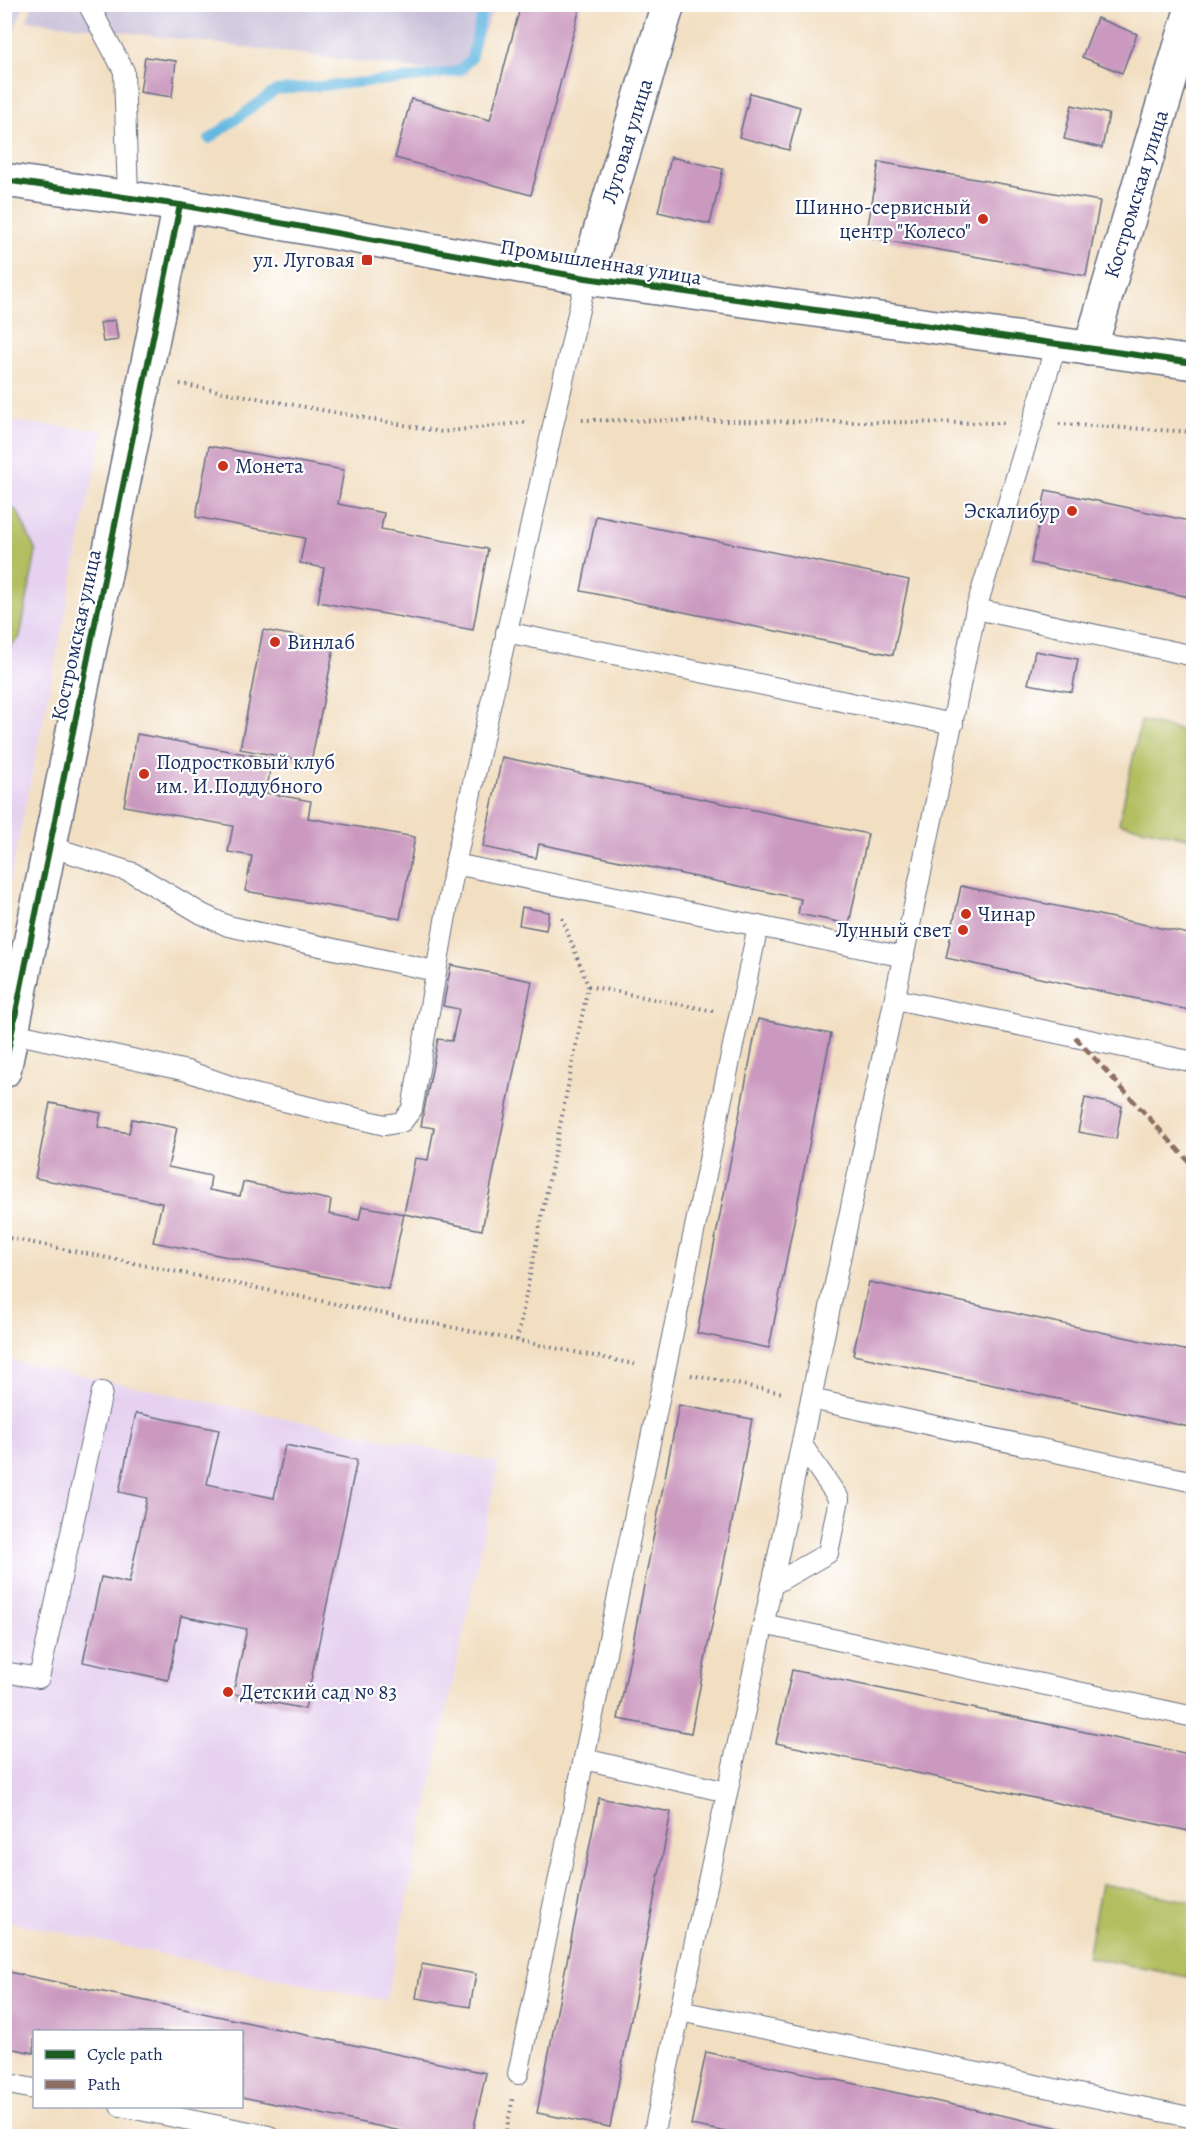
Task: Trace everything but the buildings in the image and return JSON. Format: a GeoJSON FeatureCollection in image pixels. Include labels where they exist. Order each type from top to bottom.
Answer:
{"type":"FeatureCollection","features":[{"type":"Feature","properties":{"kind":"street","name":"Луговая улица"},"geometry":{"type":"LineString","coordinates":[[585,278],[668,4]]}},
{"type":"Feature","properties":{"kind":"street","name":"Костромская улица"},"geometry":{"type":"LineString","coordinates":[[1090,349],[1193,4]]}},
{"type":"Feature","properties":{"kind":"street","name":"Промышленная улица"},"geometry":{"type":"LineString","coordinates":[[4,180],[180,205],[585,278],[1194,363]]}},
{"type":"Feature","properties":{"kind":"street","name":"Костромская улица"},"geometry":{"type":"LineString","coordinates":[[4,1071],[180,205]]}},
{"type":"Feature","properties":{"kind":"lane"},"geometry":{"type":"LineString","coordinates":[[88,4],[124,71],[128,197]]}},
{"type":"Feature","properties":{"kind":"lane"},"geometry":{"type":"LineString","coordinates":[[13,1033],[187,1071],[250,1093],[385,1125],[402,1122],[412,1109],[455,864],[585,278]]}},
{"type":"Feature","properties":{"kind":"lane"},"geometry":{"type":"LineString","coordinates":[[653,2136],[802,1445],[976,609],[1056,345]]}},
{"type":"Feature","properties":{"kind":"lane"},"geometry":{"type":"LineString","coordinates":[[976,609],[1194,656]]}},
{"type":"Feature","properties":{"kind":"lane"},"geometry":{"type":"LineString","coordinates":[[506,632],[953,724]]}},
{"type":"Feature","properties":{"kind":"lane"},"geometry":{"type":"LineString","coordinates":[[49,846],[133,873],[202,914],[228,926],[435,971]]}},
{"type":"Feature","properties":{"kind":"lane"},"geometry":{"type":"LineString","coordinates":[[455,864],[904,957]]}},
{"type":"Feature","properties":{"kind":"lane"},"geometry":{"type":"LineString","coordinates":[[518,2074],[758,926]]}},
{"type":"Feature","properties":{"kind":"lane"},"geometry":{"type":"LineString","coordinates":[[895,999],[1194,1062]]}},
{"type":"Feature","properties":{"kind":"lane"},"geometry":{"type":"LineString","coordinates":[[4,1672],[39,1678],[102,1392]]}},
{"type":"Feature","properties":{"kind":"lane"},"geometry":{"type":"LineString","coordinates":[[811,1399],[1194,1482]]}},
{"type":"Feature","properties":{"kind":"lane"},"geometry":{"type":"LineString","coordinates":[[772,1585],[828,1553],[839,1499],[802,1445]]}},
{"type":"Feature","properties":{"kind":"lane"},"geometry":{"type":"LineString","coordinates":[[763,1624],[1194,1717]]}},
{"type":"Feature","properties":{"kind":"lane"},"geometry":{"type":"LineString","coordinates":[[584,1759],[727,1792]]}},
{"type":"Feature","properties":{"kind":"lane"},"geometry":{"type":"LineString","coordinates":[[680,2011],[1194,2118]]}},
{"type":"Feature","properties":{"kind":"lane"},"geometry":{"type":"LineString","coordinates":[[4,2083],[33,2089]]}},
{"type":"Feature","properties":{"kind":"lane"},"geometry":{"type":"LineString","coordinates":[[130,2108],[269,2136]]}},
{"type":"Feature","properties":{"kind":"path"},"geometry":{"type":"LineString","coordinates":[[146,377],[442,432],[555,419],[1032,423],[1194,432]]}},
{"type":"Feature","properties":{"kind":"path"},"geometry":{"type":"LineString","coordinates":[[517,1340],[588,986],[549,883]]}},
{"type":"Feature","properties":{"kind":"path"},"geometry":{"type":"LineString","coordinates":[[588,986],[739,1016]]}},
{"type":"Feature","properties":{"kind":"path"},"geometry":{"type":"LineString","coordinates":[[4,1237],[811,1399]]}},
{"type":"Feature","properties":{"kind":"path"},"geometry":{"type":"LineString","coordinates":[[505,2136],[518,2074]]}},
{"type":"Feature","properties":{"kind":"shaded area"},"geometry":{"type":"Polygon","coordinates":[[[33,4],[495,5],[467,75],[27,20],[33,4]]]}},
{"type":"Feature","properties":{"kind":"shaded area"},"geometry":{"type":"Polygon","coordinates":[[[4,5],[24,5],[5,54],[4,5]]]}},
{"type":"Feature","properties":{"kind":"shaded area"},"geometry":{"type":"Polygon","coordinates":[[[5,421],[103,430],[5,904],[5,421]]]}},
{"type":"Feature","properties":{"kind":"shaded area","name":"Детский сад № 83"},"geometry":{"type":"Polygon","coordinates":[[[5,1359],[499,1463],[386,2001],[5,1921],[5,1359]]]}},
{"type":"Feature","properties":{"kind":"green space"},"geometry":{"type":"Polygon","coordinates":[[[5,503],[18,512],[36,552],[20,637],[5,651],[5,503]]]}},
{"type":"Feature","properties":{"kind":"green space"},"geometry":{"type":"Polygon","coordinates":[[[1141,721],[1193,733],[1193,839],[1119,823],[1141,721]]]}},
{"type":"Feature","properties":{"kind":"green space"},"geometry":{"type":"Polygon","coordinates":[[[1101,1884],[1193,1902],[1193,1978],[1087,1957],[1101,1884]]]}},
{"type":"Feature","properties":{"kind":"waterway"},"geometry":{"type":"LineString","coordinates":[[209,139],[276,90],[412,78],[459,71],[471,59],[482,13],[487,4]]}},
{"type":"Feature","properties":{"kind":"marked path"},"geometry":{"type":"LineString","coordinates":[[1075,1037],[1194,1167]]}},
{"type":"Feature","properties":{"kind":"cycle path"},"geometry":{"type":"LineString","coordinates":[[4,180],[180,205],[586,278],[1194,363]]}},
{"type":"Feature","properties":{"kind":"cycle path"},"geometry":{"type":"LineString","coordinates":[[4,1071],[180,205]]}},
{"type":"Feature","properties":{"kind":"place","name":"Шинно-сервисный центр \"Колесо\""},"geometry":{"type":"Point","coordinates":[983,219]}},
{"type":"Feature","properties":{"kind":"place","name":"ул. Луговая"},"geometry":{"type":"Point","coordinates":[367,260]}},
{"type":"Feature","properties":{"kind":"place","name":"Монета"},"geometry":{"type":"Point","coordinates":[223,466]}},
{"type":"Feature","properties":{"kind":"place","name":"Эскалибур"},"geometry":{"type":"Point","coordinates":[1072,511]}},
{"type":"Feature","properties":{"kind":"place","name":"Винлаб"},"geometry":{"type":"Point","coordinates":[275,642]}},
{"type":"Feature","properties":{"kind":"place","name":"Подростковый клуб им. И.Поддубного"},"geometry":{"type":"Point","coordinates":[144,774]}},
{"type":"Feature","properties":{"kind":"place","name":"Чинар"},"geometry":{"type":"Point","coordinates":[966,914]}},
{"type":"Feature","properties":{"kind":"place","name":"Лунный свет"},"geometry":{"type":"Point","coordinates":[963,930]}},
{"type":"Feature","properties":{"kind":"place","name":"Детский сад № 83"},"geometry":{"type":"Point","coordinates":[228,1692]}}]}
